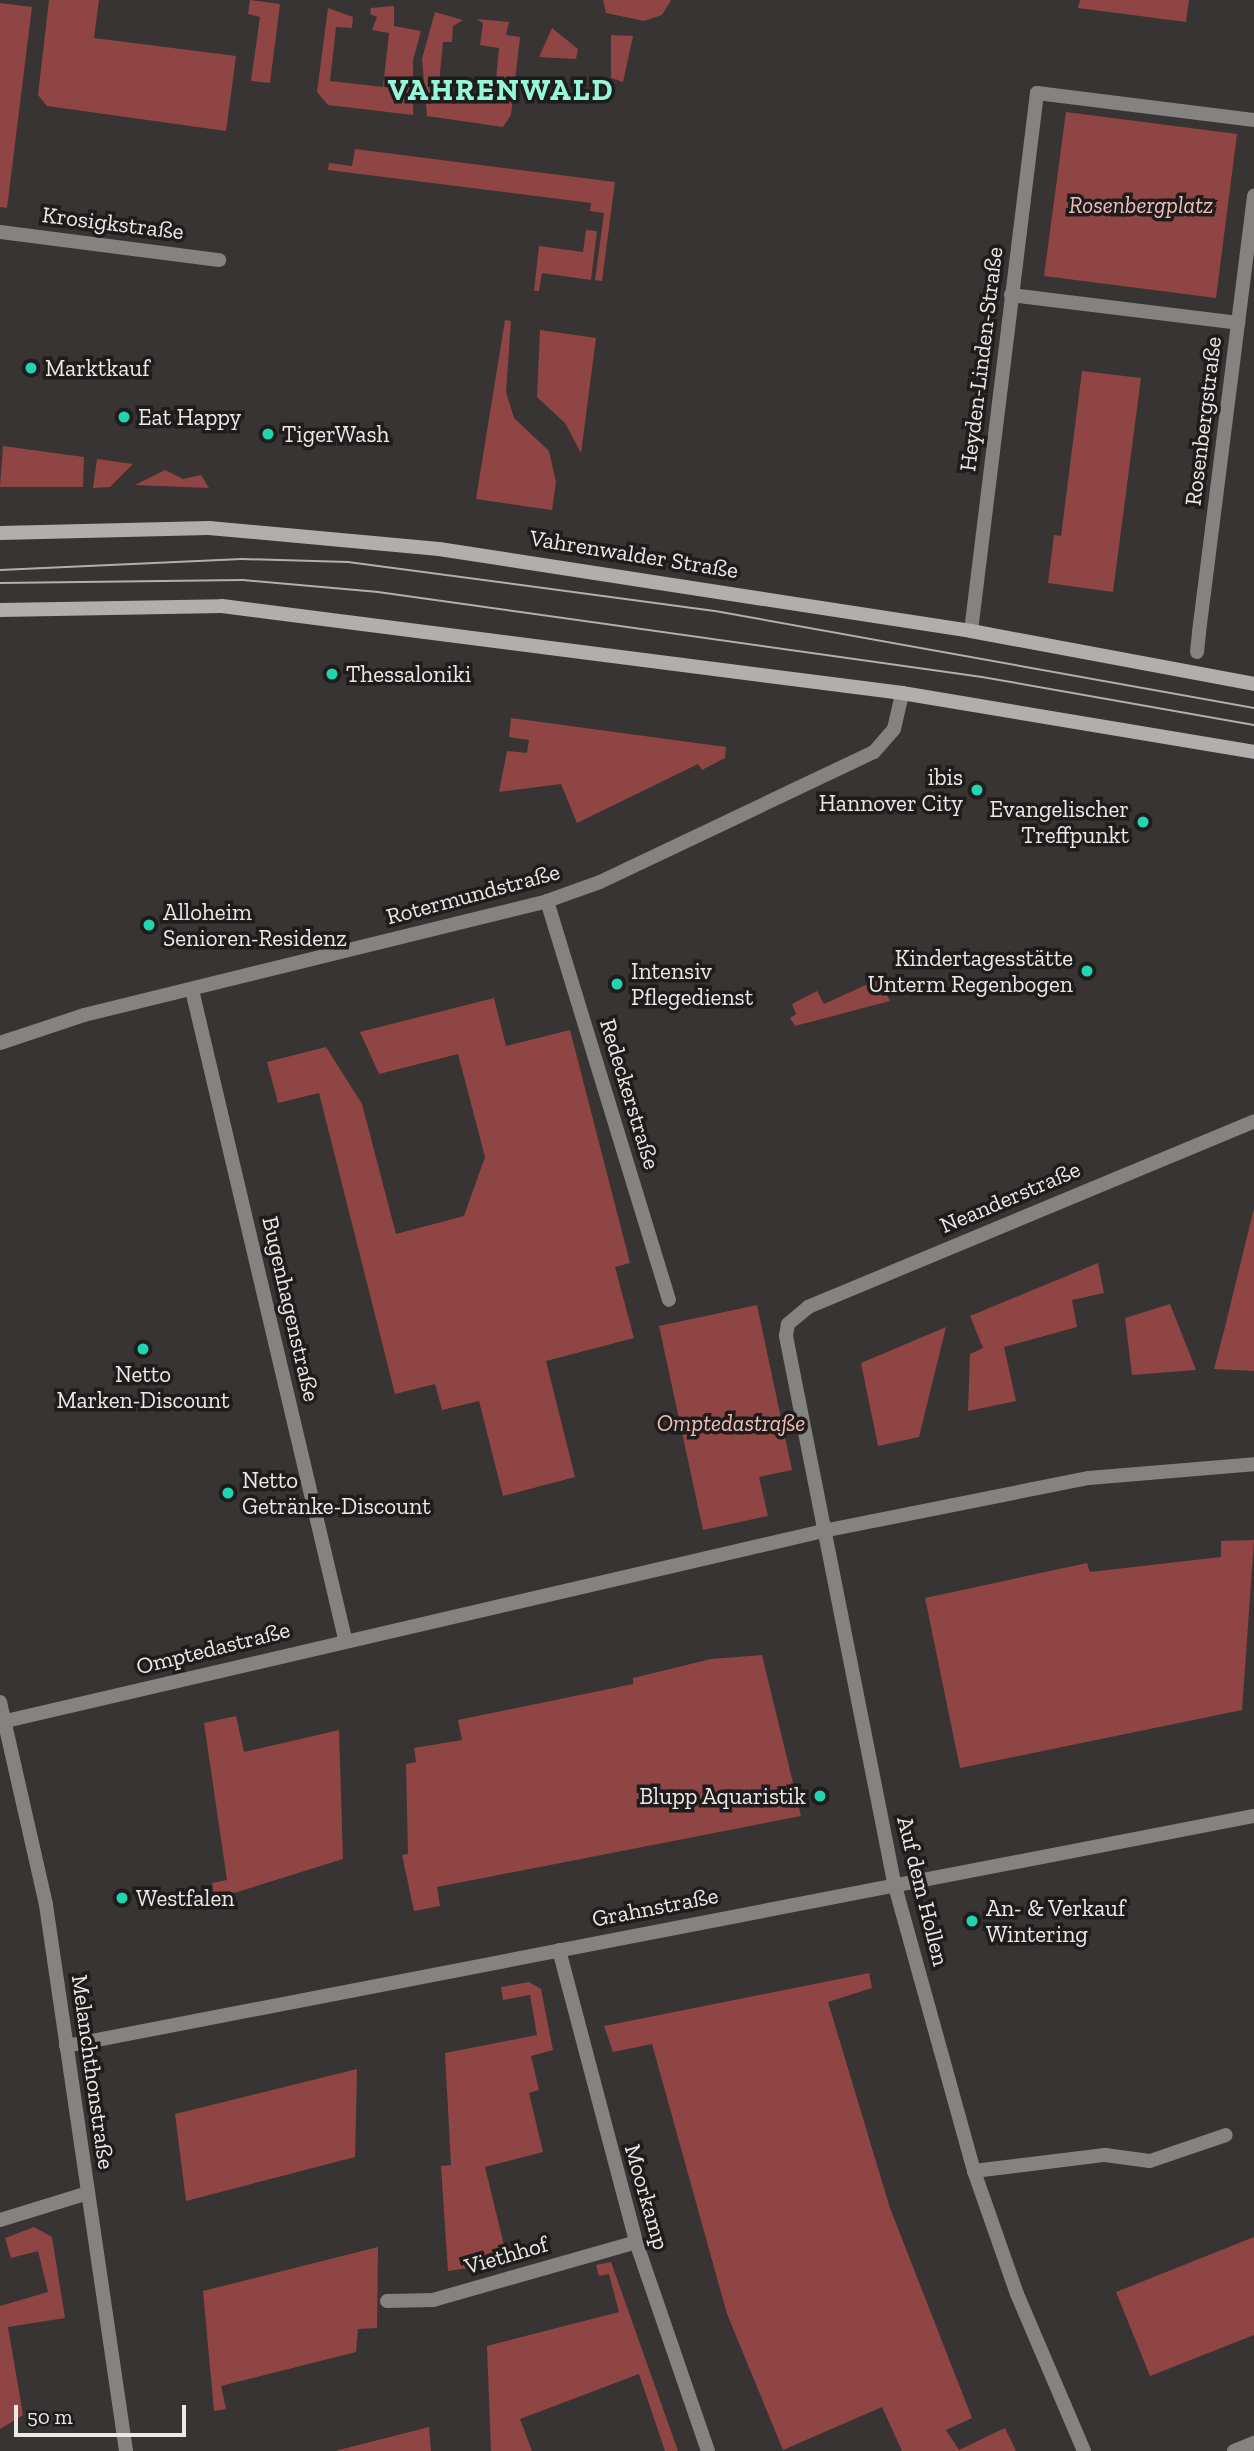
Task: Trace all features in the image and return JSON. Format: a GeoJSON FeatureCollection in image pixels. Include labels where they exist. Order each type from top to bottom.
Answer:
{"type":"FeatureCollection","features":[{"type":"Feature","properties":{"kind":"main road","name":"Vahrenwalder Straße"},"geometry":{"type":"LineString","coordinates":[[0,533],[209,528],[439,549],[971,631],[1254,684]]}},
{"type":"Feature","properties":{"kind":"main road"},"geometry":{"type":"LineString","coordinates":[[0,610],[222,606],[902,693],[1254,752]]}},
{"type":"Feature","properties":{"kind":"street","name":"Heyden-Linden-Straße"},"geometry":{"type":"LineString","coordinates":[[971,631],[1037,93],[1254,120]]}},
{"type":"Feature","properties":{"kind":"street","name":"Rosenbergstraße"},"geometry":{"type":"LineString","coordinates":[[1197,652],[1254,195]]}},
{"type":"Feature","properties":{"kind":"street","name":"Krosigkstraße"},"geometry":{"type":"LineString","coordinates":[[0,232],[219,260]]}},
{"type":"Feature","properties":{"kind":"street"},"geometry":{"type":"LineString","coordinates":[[1012,295],[1238,323]]}},
{"type":"Feature","properties":{"kind":"street","name":"Rotermundstraße"},"geometry":{"type":"LineString","coordinates":[[0,1043],[83,1015],[547,901],[874,752],[894,729],[902,693]]}},
{"type":"Feature","properties":{"kind":"street","name":"Redeckerstraße"},"geometry":{"type":"LineString","coordinates":[[547,901],[670,1300]]}},
{"type":"Feature","properties":{"kind":"street","name":"Bugenhagenstraße"},"geometry":{"type":"LineString","coordinates":[[192,990],[345,1639]]}},
{"type":"Feature","properties":{"kind":"street","name":"Neanderstraße"},"geometry":{"type":"LineString","coordinates":[[788,1324],[808,1307],[1254,1121]]}},
{"type":"Feature","properties":{"kind":"street","name":"Auf dem Hollen"},"geometry":{"type":"LineString","coordinates":[[788,1324],[823,1531],[894,1882],[974,2171],[1017,2294],[1084,2451]]}},
{"type":"Feature","properties":{"kind":"street","name":"Omptedastraße"},"geometry":{"type":"LineString","coordinates":[[6,1721],[345,1639],[823,1531],[1089,1478],[1254,1464]]}},
{"type":"Feature","properties":{"kind":"street","name":"Melanchthonstraße"},"geometry":{"type":"LineString","coordinates":[[0,1702],[30,1813],[126,2451]]}},
{"type":"Feature","properties":{"kind":"street","name":"Grahnstraße"},"geometry":{"type":"LineString","coordinates":[[66,2046],[894,1882],[1254,1816]]}},
{"type":"Feature","properties":{"kind":"street","name":"Moorkamp"},"geometry":{"type":"LineString","coordinates":[[559,1950],[636,2242],[708,2451]]}},
{"type":"Feature","properties":{"kind":"street"},"geometry":{"type":"LineString","coordinates":[[974,2171],[1105,2155],[1150,2161],[1226,2135]]}},
{"type":"Feature","properties":{"kind":"street"},"geometry":{"type":"LineString","coordinates":[[0,2220],[88,2193]]}},
{"type":"Feature","properties":{"kind":"street","name":"Viethhof"},"geometry":{"type":"LineString","coordinates":[[387,2301],[433,2300],[636,2242]]}},
{"type":"Feature","properties":{"kind":"street"},"geometry":{"type":"LineString","coordinates":[[1234,2451],[1254,2443]]}},
{"type":"Feature","properties":{"kind":"green space"},"geometry":{"type":"Polygon","coordinates":[[[49,0],[99,0],[94,38],[236,56],[226,131],[47,106],[38,95],[49,0]]]}},
{"type":"Feature","properties":{"kind":"green space"},"geometry":{"type":"Polygon","coordinates":[[[250,0],[280,4],[270,83],[251,81],[260,17],[248,14],[250,0]]]}},
{"type":"Feature","properties":{"kind":"green space"},"geometry":{"type":"Polygon","coordinates":[[[603,0],[671,0],[662,15],[644,21],[606,13],[603,0]]]}},
{"type":"Feature","properties":{"kind":"green space"},"geometry":{"type":"Polygon","coordinates":[[[1080,0],[1189,0],[1186,22],[1078,8],[1080,0]]]}},
{"type":"Feature","properties":{"kind":"green space"},"geometry":{"type":"Polygon","coordinates":[[[0,3],[32,7],[7,208],[0,207],[0,3]]]}},
{"type":"Feature","properties":{"kind":"green space"},"geometry":{"type":"Polygon","coordinates":[[[394,6],[394,26],[421,31],[413,60],[413,115],[328,105],[317,92],[328,8],[353,17],[352,28],[336,27],[330,81],[383,87],[389,33],[372,30],[377,17],[370,14],[371,8],[394,6]]]}},
{"type":"Feature","properties":{"kind":"green space"},"geometry":{"type":"Polygon","coordinates":[[[435,12],[463,20],[453,26],[452,42],[443,42],[438,94],[494,100],[499,48],[480,45],[483,23],[476,19],[509,22],[506,35],[520,37],[511,115],[503,127],[427,116],[422,59],[435,12]]]}},
{"type":"Feature","properties":{"kind":"green space"},"geometry":{"type":"Polygon","coordinates":[[[552,28],[578,49],[576,59],[539,57],[552,28]]]}},
{"type":"Feature","properties":{"kind":"green space"},"geometry":{"type":"Polygon","coordinates":[[[611,35],[633,36],[623,82],[611,78],[611,35]]]}},
{"type":"Feature","properties":{"kind":"green space","name":"Rosenbergplatz"},"geometry":{"type":"Polygon","coordinates":[[[1066,112],[1237,134],[1216,298],[1044,276],[1066,112]]]}},
{"type":"Feature","properties":{"kind":"green space"},"geometry":{"type":"Polygon","coordinates":[[[355,149],[615,182],[602,281],[595,280],[604,213],[590,211],[591,203],[328,170],[329,163],[352,166],[355,149]]]}},
{"type":"Feature","properties":{"kind":"green space"},"geometry":{"type":"Polygon","coordinates":[[[586,230],[597,231],[591,280],[542,273],[539,291],[534,291],[539,246],[583,252],[586,230]]]}},
{"type":"Feature","properties":{"kind":"green space"},"geometry":{"type":"Polygon","coordinates":[[[505,320],[511,321],[506,392],[514,418],[549,451],[556,482],[552,510],[476,499],[505,320]]]}},
{"type":"Feature","properties":{"kind":"green space"},"geometry":{"type":"Polygon","coordinates":[[[540,330],[596,338],[581,453],[565,423],[537,397],[540,330]]]}},
{"type":"Feature","properties":{"kind":"green space"},"geometry":{"type":"Polygon","coordinates":[[[1082,371],[1141,378],[1113,592],[1048,583],[1054,535],[1061,536],[1082,371]]]}},
{"type":"Feature","properties":{"kind":"green space"},"geometry":{"type":"Polygon","coordinates":[[[3,446],[84,457],[83,487],[0,487],[3,446]]]}},
{"type":"Feature","properties":{"kind":"green space"},"geometry":{"type":"Polygon","coordinates":[[[97,459],[133,464],[110,487],[93,488],[97,459]]]}},
{"type":"Feature","properties":{"kind":"green space"},"geometry":{"type":"Polygon","coordinates":[[[165,470],[183,479],[201,475],[209,488],[135,485],[165,470]]]}},
{"type":"Feature","properties":{"kind":"green space"},"geometry":{"type":"Polygon","coordinates":[[[511,718],[726,747],[725,758],[702,770],[698,764],[577,823],[561,784],[499,792],[507,751],[527,753],[529,740],[509,737],[511,718]]]}},
{"type":"Feature","properties":{"kind":"green space"},"geometry":{"type":"Polygon","coordinates":[[[879,979],[890,1001],[795,1026],[790,1018],[796,1014],[792,1004],[817,991],[824,1004],[879,979]]]}},
{"type":"Feature","properties":{"kind":"green space"},"geometry":{"type":"Polygon","coordinates":[[[494,998],[506,1046],[570,1030],[630,1263],[615,1267],[634,1338],[546,1361],[575,1477],[503,1496],[479,1401],[442,1410],[435,1384],[395,1394],[319,1093],[278,1103],[267,1062],[326,1047],[362,1104],[396,1234],[464,1216],[485,1157],[458,1054],[379,1074],[360,1032],[494,998]]]}},
{"type":"Feature","properties":{"kind":"green space"},"geometry":{"type":"Polygon","coordinates":[[[1254,1208],[1254,1371],[1214,1369],[1225,1327],[1254,1208]]]}},
{"type":"Feature","properties":{"kind":"green space"},"geometry":{"type":"Polygon","coordinates":[[[1098,1263],[1104,1293],[1072,1300],[1077,1327],[1004,1347],[1016,1401],[968,1411],[970,1354],[983,1348],[970,1316],[1098,1263]]]}},
{"type":"Feature","properties":{"kind":"green space"},"geometry":{"type":"Polygon","coordinates":[[[1170,1304],[1196,1370],[1132,1375],[1125,1318],[1170,1304]]]}},
{"type":"Feature","properties":{"kind":"green space","name":"Omptedastraße"},"geometry":{"type":"Polygon","coordinates":[[[757,1305],[792,1470],[759,1477],[768,1516],[703,1530],[659,1326],[757,1305]]]}},
{"type":"Feature","properties":{"kind":"green space"},"geometry":{"type":"Polygon","coordinates":[[[946,1327],[919,1437],[878,1446],[861,1363],[946,1327]]]}},
{"type":"Feature","properties":{"kind":"green space"},"geometry":{"type":"Polygon","coordinates":[[[1254,1540],[1242,1710],[960,1768],[925,1598],[1087,1563],[1090,1572],[1221,1557],[1221,1541],[1254,1540]]]}},
{"type":"Feature","properties":{"kind":"green space"},"geometry":{"type":"Polygon","coordinates":[[[762,1655],[801,1816],[437,1887],[440,1906],[414,1911],[402,1855],[408,1854],[406,1764],[416,1762],[414,1748],[462,1740],[458,1720],[633,1684],[633,1678],[711,1659],[762,1655]]]}},
{"type":"Feature","properties":{"kind":"green space"},"geometry":{"type":"Polygon","coordinates":[[[236,1716],[244,1752],[339,1730],[343,1859],[215,1899],[212,1883],[227,1880],[204,1723],[236,1716]]]}},
{"type":"Feature","properties":{"kind":"green space"},"geometry":{"type":"Polygon","coordinates":[[[869,1973],[872,1988],[828,2002],[890,2208],[972,2418],[946,2430],[959,2450],[1005,2428],[1016,2451],[902,2451],[882,2407],[783,2450],[727,2314],[652,2044],[613,2052],[604,2026],[869,1973]]]}},
{"type":"Feature","properties":{"kind":"green space"},"geometry":{"type":"Polygon","coordinates":[[[529,1982],[541,1989],[553,2050],[531,2056],[539,2090],[529,2093],[543,2152],[485,2167],[508,2262],[448,2271],[441,2166],[451,2165],[445,2053],[537,2035],[530,1995],[503,2000],[501,1987],[529,1982]]]}},
{"type":"Feature","properties":{"kind":"green space"},"geometry":{"type":"Polygon","coordinates":[[[357,2069],[355,2157],[186,2201],[175,2114],[357,2069]]]}},
{"type":"Feature","properties":{"kind":"green space"},"geometry":{"type":"Polygon","coordinates":[[[34,2227],[52,2237],[65,2318],[8,2327],[23,2415],[0,2429],[0,2306],[48,2292],[38,2251],[11,2258],[5,2238],[34,2227]]]}},
{"type":"Feature","properties":{"kind":"green space"},"geometry":{"type":"Polygon","coordinates":[[[1254,2237],[1254,2335],[1150,2376],[1116,2292],[1254,2237]]]}},
{"type":"Feature","properties":{"kind":"green space"},"geometry":{"type":"Polygon","coordinates":[[[378,2247],[377,2328],[358,2329],[356,2352],[221,2386],[226,2409],[214,2411],[203,2291],[378,2247]]]}},
{"type":"Feature","properties":{"kind":"green space"},"geometry":{"type":"Polygon","coordinates":[[[611,2262],[678,2451],[665,2451],[639,2374],[520,2419],[532,2451],[491,2451],[487,2346],[619,2312],[609,2274],[599,2276],[596,2265],[611,2262]]]}},
{"type":"Feature","properties":{"kind":"green space"},"geometry":{"type":"Polygon","coordinates":[[[429,2427],[431,2451],[335,2451],[429,2427]]]}},
{"type":"Feature","properties":{"kind":"tram line"},"geometry":{"type":"LineString","coordinates":[[0,570],[242,559],[348,562],[715,611],[1254,708]]}},
{"type":"Feature","properties":{"kind":"tram line"},"geometry":{"type":"LineString","coordinates":[[0,583],[243,580],[378,592],[982,677],[1254,725]]}},
{"type":"Feature","properties":{"kind":"place","name":"Marktkauf"},"geometry":{"type":"Point","coordinates":[31,368]}},
{"type":"Feature","properties":{"kind":"place","name":"Eat Happy"},"geometry":{"type":"Point","coordinates":[124,417]}},
{"type":"Feature","properties":{"kind":"place","name":"TigerWash"},"geometry":{"type":"Point","coordinates":[268,434]}},
{"type":"Feature","properties":{"kind":"place","name":"Thessaloniki"},"geometry":{"type":"Point","coordinates":[332,674]}},
{"type":"Feature","properties":{"kind":"place","name":"ibis Hannover City"},"geometry":{"type":"Point","coordinates":[977,790]}},
{"type":"Feature","properties":{"kind":"place","name":"Evangelischer Treffpunkt"},"geometry":{"type":"Point","coordinates":[1143,822]}},
{"type":"Feature","properties":{"kind":"place","name":"Alloheim Senioren-Residenz"},"geometry":{"type":"Point","coordinates":[149,925]}},
{"type":"Feature","properties":{"kind":"place","name":"Kindertagesstätte Unterm Regenbogen"},"geometry":{"type":"Point","coordinates":[1087,971]}},
{"type":"Feature","properties":{"kind":"place","name":"Intensiv Pflegedienst"},"geometry":{"type":"Point","coordinates":[617,984]}},
{"type":"Feature","properties":{"kind":"place","name":"Netto Marken-Discount"},"geometry":{"type":"Point","coordinates":[143,1349]}},
{"type":"Feature","properties":{"kind":"place","name":"Netto Getränke-Discount"},"geometry":{"type":"Point","coordinates":[228,1493]}},
{"type":"Feature","properties":{"kind":"place","name":"Blupp Aquaristik"},"geometry":{"type":"Point","coordinates":[820,1796]}},
{"type":"Feature","properties":{"kind":"place","name":"Westfalen"},"geometry":{"type":"Point","coordinates":[122,1898]}},
{"type":"Feature","properties":{"kind":"place","name":"An- & Verkauf Wintering"},"geometry":{"type":"Point","coordinates":[972,1921]}},
{"type":"Feature","properties":{"kind":"district","name":"VAHRENWALD"},"geometry":{"type":"Point","coordinates":[501,90]}}]}
